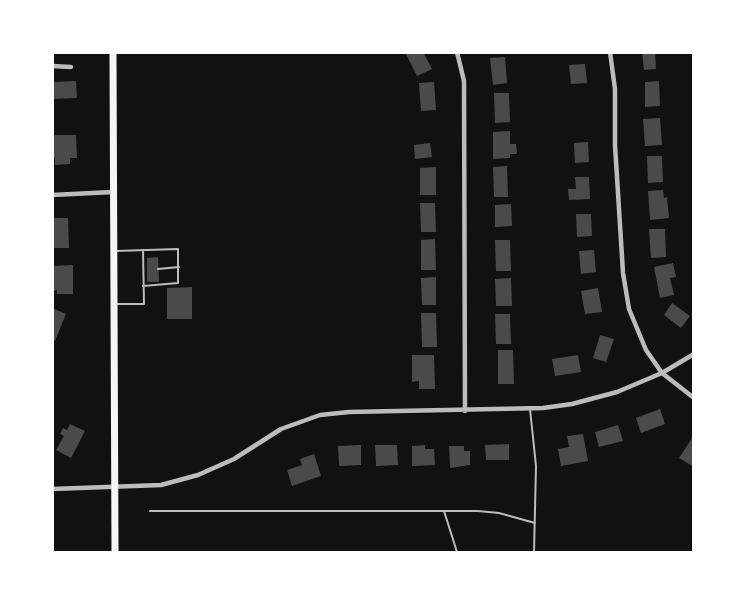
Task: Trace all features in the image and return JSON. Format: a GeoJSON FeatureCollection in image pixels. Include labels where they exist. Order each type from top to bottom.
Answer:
{"type":"FeatureCollection","features":[{"type":"Feature","properties":{"kind":"main road"},"geometry":{"type":"LineString","coordinates":[[113,52],[115,552]]}},
{"type":"Feature","properties":{"kind":"street"},"geometry":{"type":"LineString","coordinates":[[457,52],[464,81],[465,411]]}},
{"type":"Feature","properties":{"kind":"street"},"geometry":{"type":"LineString","coordinates":[[610,52],[615,89],[615,145],[623,273],[636,331],[662,373],[693,398]]}},
{"type":"Feature","properties":{"kind":"street"},"geometry":{"type":"LineString","coordinates":[[52,66],[71,67]]}},
{"type":"Feature","properties":{"kind":"street"},"geometry":{"type":"LineString","coordinates":[[52,195],[113,192]]}},
{"type":"Feature","properties":{"kind":"street"},"geometry":{"type":"LineString","coordinates":[[52,489],[161,485],[198,475],[234,459],[281,429],[320,416],[349,412],[465,411],[572,404],[617,392],[662,373],[693,354]]}},
{"type":"Feature","properties":{"kind":"lane"},"geometry":{"type":"LineString","coordinates":[[114,251],[178,249],[178,283],[143,286]]}},
{"type":"Feature","properties":{"kind":"lane"},"geometry":{"type":"LineString","coordinates":[[114,304],[144,304],[145,270],[142,250]]}},
{"type":"Feature","properties":{"kind":"lane"},"geometry":{"type":"LineString","coordinates":[[158,269],[178,267]]}},
{"type":"Feature","properties":{"kind":"lane"},"geometry":{"type":"LineString","coordinates":[[530,408],[536,466],[534,552]]}},
{"type":"Feature","properties":{"kind":"lane"},"geometry":{"type":"LineString","coordinates":[[150,512],[444,511],[499,513],[535,523]]}},
{"type":"Feature","properties":{"kind":"lane"},"geometry":{"type":"LineString","coordinates":[[444,511],[457,552]]}},
{"type":"Feature","properties":{"kind":"building"},"geometry":{"type":"Polygon","coordinates":[[[405,52],[423,52],[432,69],[417,76],[405,52]]]}},
{"type":"Feature","properties":{"kind":"building"},"geometry":{"type":"Polygon","coordinates":[[[642,52],[655,52],[656,69],[644,70],[642,52]]]}},
{"type":"Feature","properties":{"kind":"building"},"geometry":{"type":"Polygon","coordinates":[[[505,57],[507,83],[493,85],[490,58],[505,57]]]}},
{"type":"Feature","properties":{"kind":"building"},"geometry":{"type":"Polygon","coordinates":[[[585,64],[587,83],[571,84],[569,65],[585,64]]]}},
{"type":"Feature","properties":{"kind":"building"},"geometry":{"type":"Polygon","coordinates":[[[76,81],[77,98],[52,99],[52,82],[76,81]]]}},
{"type":"Feature","properties":{"kind":"building"},"geometry":{"type":"Polygon","coordinates":[[[659,81],[660,106],[645,107],[645,82],[659,81]]]}},
{"type":"Feature","properties":{"kind":"building"},"geometry":{"type":"Polygon","coordinates":[[[434,82],[436,110],[421,111],[419,83],[434,82]]]}},
{"type":"Feature","properties":{"kind":"building"},"geometry":{"type":"Polygon","coordinates":[[[494,93],[509,93],[510,122],[495,123],[494,93]]]}},
{"type":"Feature","properties":{"kind":"building"},"geometry":{"type":"Polygon","coordinates":[[[660,118],[662,145],[645,146],[643,119],[660,118]]]}},
{"type":"Feature","properties":{"kind":"building"},"geometry":{"type":"Polygon","coordinates":[[[510,131],[510,144],[516,144],[517,154],[510,154],[510,158],[493,159],[493,132],[510,131]]]}},
{"type":"Feature","properties":{"kind":"building"},"geometry":{"type":"Polygon","coordinates":[[[52,135],[76,135],[77,158],[70,158],[70,164],[55,165],[55,158],[52,158],[52,135]]]}},
{"type":"Feature","properties":{"kind":"building"},"geometry":{"type":"Polygon","coordinates":[[[588,142],[589,162],[575,163],[574,143],[588,142]]]}},
{"type":"Feature","properties":{"kind":"building"},"geometry":{"type":"Polygon","coordinates":[[[430,143],[432,157],[415,159],[414,145],[430,143]]]}},
{"type":"Feature","properties":{"kind":"building"},"geometry":{"type":"Polygon","coordinates":[[[647,156],[662,156],[663,182],[648,183],[647,156]]]}},
{"type":"Feature","properties":{"kind":"building"},"geometry":{"type":"Polygon","coordinates":[[[507,166],[508,197],[494,197],[493,167],[507,166]]]}},
{"type":"Feature","properties":{"kind":"building"},"geometry":{"type":"Polygon","coordinates":[[[436,167],[436,195],[420,195],[420,168],[436,167]]]}},
{"type":"Feature","properties":{"kind":"building"},"geometry":{"type":"Polygon","coordinates":[[[575,177],[589,177],[590,199],[569,200],[568,189],[576,189],[575,177]]]}},
{"type":"Feature","properties":{"kind":"building"},"geometry":{"type":"Polygon","coordinates":[[[663,190],[664,198],[667,197],[669,218],[650,220],[648,191],[663,190]]]}},
{"type":"Feature","properties":{"kind":"building"},"geometry":{"type":"Polygon","coordinates":[[[420,203],[435,203],[436,232],[421,232],[420,203]]]}},
{"type":"Feature","properties":{"kind":"building"},"geometry":{"type":"Polygon","coordinates":[[[511,204],[512,226],[495,227],[495,205],[511,204]]]}},
{"type":"Feature","properties":{"kind":"building"},"geometry":{"type":"Polygon","coordinates":[[[576,214],[591,214],[592,236],[577,237],[576,214]]]}},
{"type":"Feature","properties":{"kind":"building"},"geometry":{"type":"Polygon","coordinates":[[[52,218],[68,218],[69,248],[52,248],[52,218]]]}},
{"type":"Feature","properties":{"kind":"building"},"geometry":{"type":"Polygon","coordinates":[[[649,229],[665,229],[666,257],[651,258],[649,229]]]}},
{"type":"Feature","properties":{"kind":"building"},"geometry":{"type":"Polygon","coordinates":[[[435,239],[436,270],[421,270],[421,240],[435,239]]]}},
{"type":"Feature","properties":{"kind":"building"},"geometry":{"type":"Polygon","coordinates":[[[495,240],[510,240],[511,271],[496,271],[495,240]]]}},
{"type":"Feature","properties":{"kind":"building"},"geometry":{"type":"Polygon","coordinates":[[[594,250],[596,272],[581,274],[579,251],[594,250]]]}},
{"type":"Feature","properties":{"kind":"building"},"geometry":{"type":"Polygon","coordinates":[[[158,257],[159,282],[147,282],[147,258],[158,257]]]}},
{"type":"Feature","properties":{"kind":"building"},"geometry":{"type":"Polygon","coordinates":[[[673,263],[676,277],[670,278],[674,295],[660,298],[654,267],[673,263]]]}},
{"type":"Feature","properties":{"kind":"building"},"geometry":{"type":"Polygon","coordinates":[[[73,265],[73,294],[57,294],[57,290],[52,291],[52,266],[73,265]]]}},
{"type":"Feature","properties":{"kind":"building"},"geometry":{"type":"Polygon","coordinates":[[[436,277],[436,305],[422,305],[421,278],[436,277]]]}},
{"type":"Feature","properties":{"kind":"building"},"geometry":{"type":"Polygon","coordinates":[[[511,278],[512,306],[496,306],[495,279],[511,278]]]}},
{"type":"Feature","properties":{"kind":"building"},"geometry":{"type":"Polygon","coordinates":[[[192,287],[192,319],[167,319],[167,288],[192,287]]]}},
{"type":"Feature","properties":{"kind":"building"},"geometry":{"type":"Polygon","coordinates":[[[598,288],[602,312],[585,314],[581,291],[598,288]]]}},
{"type":"Feature","properties":{"kind":"building"},"geometry":{"type":"Polygon","coordinates":[[[672,303],[690,316],[681,328],[664,315],[672,303]]]}},
{"type":"Feature","properties":{"kind":"building"},"geometry":{"type":"Polygon","coordinates":[[[52,308],[66,314],[55,341],[52,340],[52,308]]]}},
{"type":"Feature","properties":{"kind":"building"},"geometry":{"type":"Polygon","coordinates":[[[421,313],[436,313],[437,347],[422,347],[421,313]]]}},
{"type":"Feature","properties":{"kind":"building"},"geometry":{"type":"Polygon","coordinates":[[[495,314],[510,314],[511,344],[496,344],[495,314]]]}},
{"type":"Feature","properties":{"kind":"building"},"geometry":{"type":"Polygon","coordinates":[[[600,335],[614,339],[606,362],[593,358],[600,335]]]}},
{"type":"Feature","properties":{"kind":"building"},"geometry":{"type":"Polygon","coordinates":[[[498,350],[513,350],[514,384],[498,384],[498,350]]]}},
{"type":"Feature","properties":{"kind":"building"},"geometry":{"type":"Polygon","coordinates":[[[412,355],[434,355],[435,389],[419,389],[419,381],[412,382],[412,355]]]}},
{"type":"Feature","properties":{"kind":"building"},"geometry":{"type":"Polygon","coordinates":[[[578,355],[581,372],[555,376],[552,359],[578,355]]]}},
{"type":"Feature","properties":{"kind":"building"},"geometry":{"type":"Polygon","coordinates":[[[660,409],[665,424],[641,433],[636,418],[660,409]]]}},
{"type":"Feature","properties":{"kind":"building"},"geometry":{"type":"Polygon","coordinates":[[[70,424],[85,431],[71,458],[56,450],[64,436],[60,434],[63,428],[67,430],[70,424]]]}},
{"type":"Feature","properties":{"kind":"building"},"geometry":{"type":"Polygon","coordinates":[[[618,425],[623,441],[599,447],[595,432],[618,425]]]}},
{"type":"Feature","properties":{"kind":"building"},"geometry":{"type":"Polygon","coordinates":[[[583,434],[588,461],[561,466],[558,449],[569,447],[567,436],[583,434]]]}},
{"type":"Feature","properties":{"kind":"building"},"geometry":{"type":"Polygon","coordinates":[[[694,435],[694,467],[679,458],[694,435]]]}},
{"type":"Feature","properties":{"kind":"building"},"geometry":{"type":"Polygon","coordinates":[[[509,444],[509,460],[486,460],[485,445],[509,444]]]}},
{"type":"Feature","properties":{"kind":"building"},"geometry":{"type":"Polygon","coordinates":[[[361,445],[361,465],[339,466],[338,446],[361,445]]]}},
{"type":"Feature","properties":{"kind":"building"},"geometry":{"type":"Polygon","coordinates":[[[375,445],[397,445],[398,465],[376,466],[375,445]]]}},
{"type":"Feature","properties":{"kind":"building"},"geometry":{"type":"Polygon","coordinates":[[[425,445],[425,449],[434,449],[435,465],[412,466],[412,446],[425,445]]]}},
{"type":"Feature","properties":{"kind":"building"},"geometry":{"type":"Polygon","coordinates":[[[449,446],[464,446],[464,451],[470,451],[470,465],[450,468],[449,446]]]}},
{"type":"Feature","properties":{"kind":"building"},"geometry":{"type":"Polygon","coordinates":[[[314,454],[321,476],[292,486],[287,470],[302,465],[300,459],[314,454]]]}}]}
